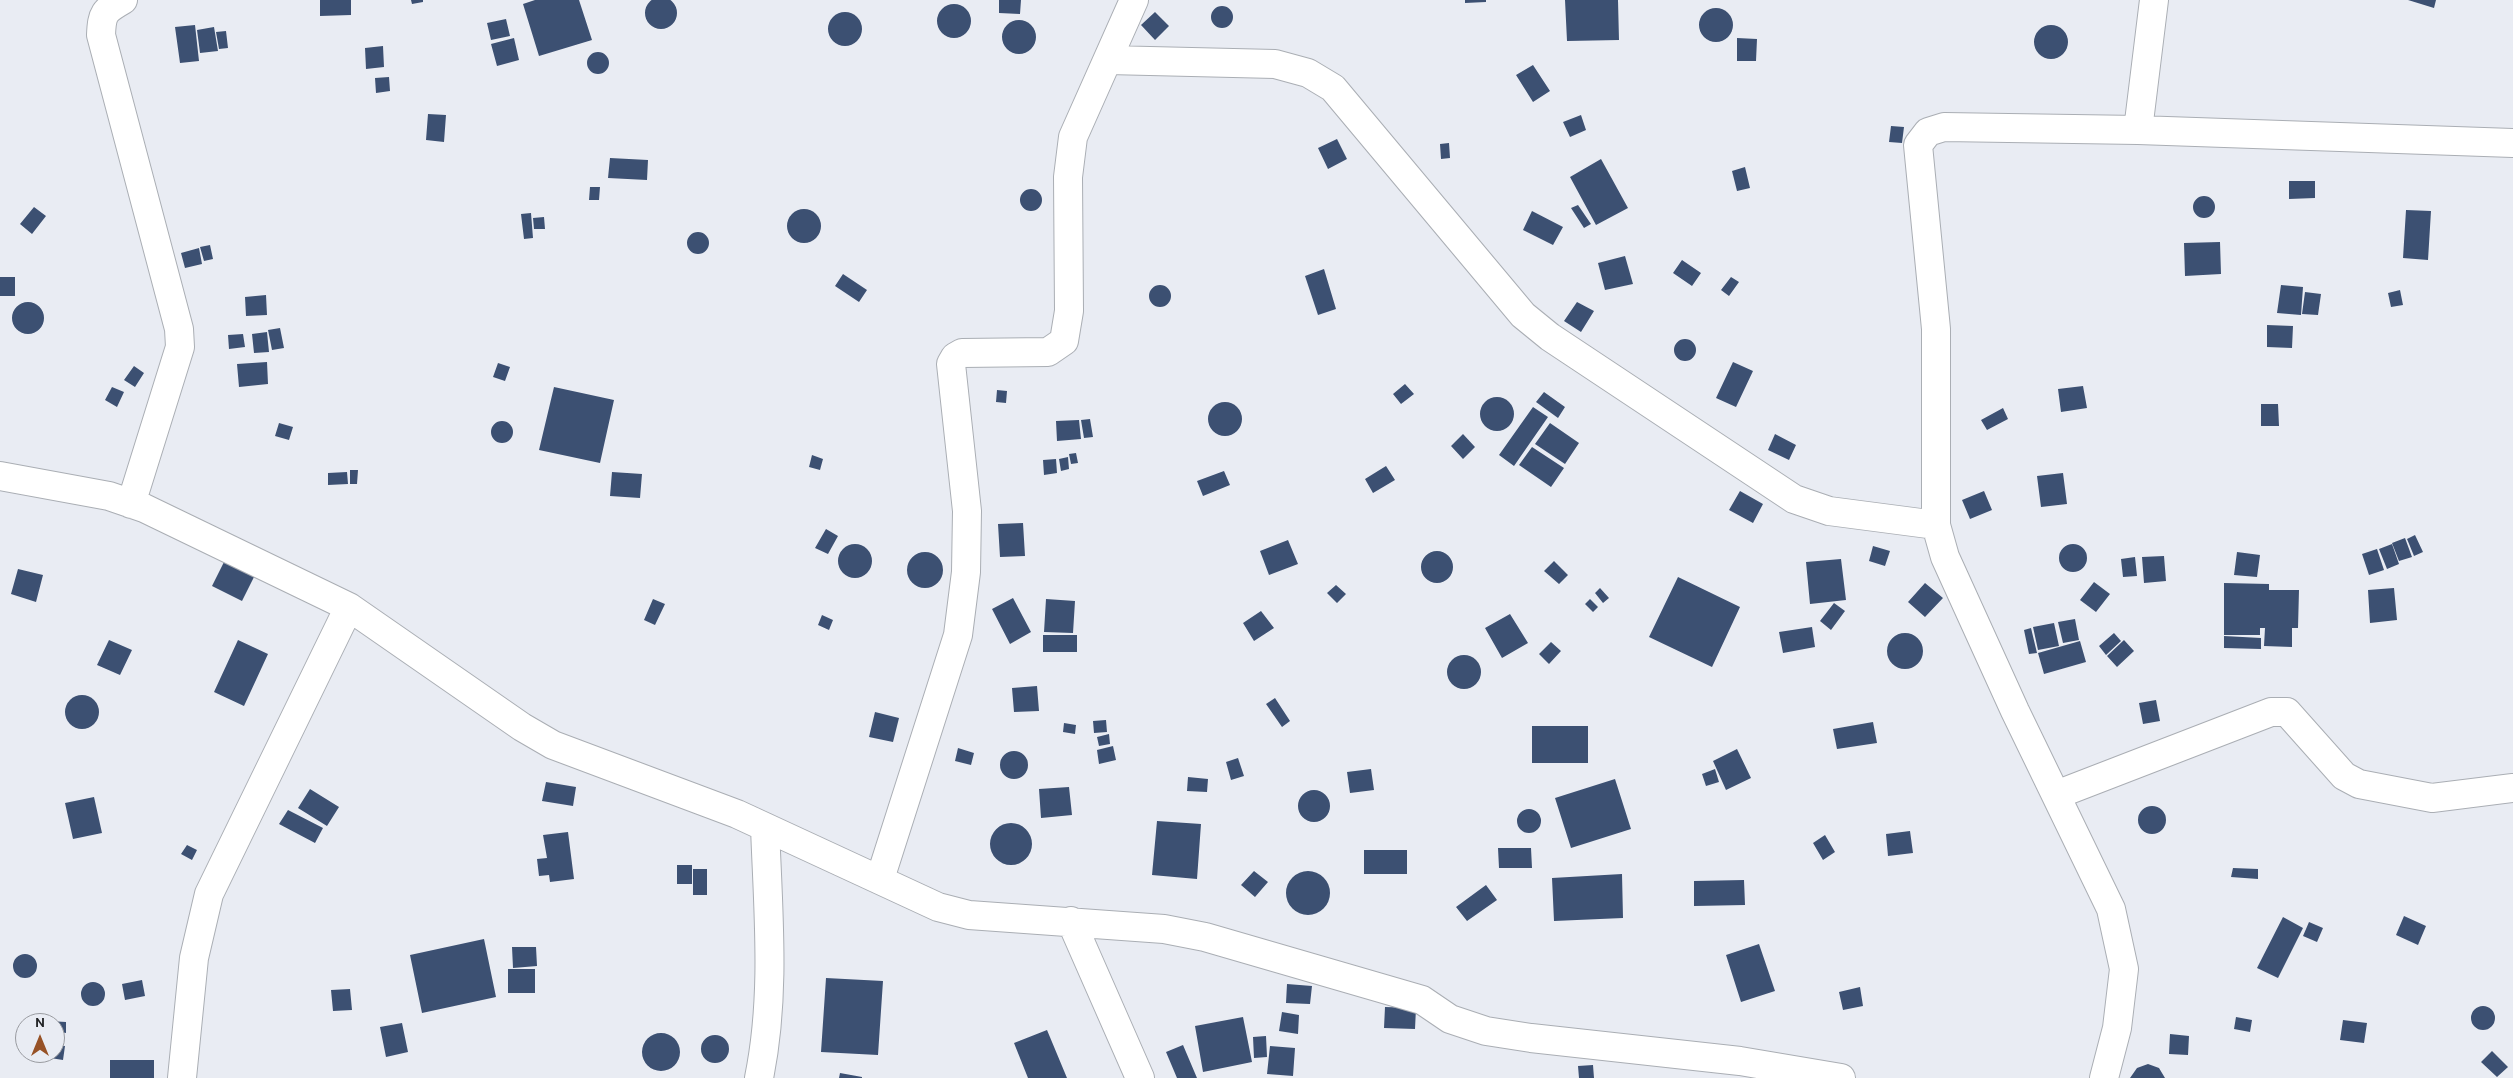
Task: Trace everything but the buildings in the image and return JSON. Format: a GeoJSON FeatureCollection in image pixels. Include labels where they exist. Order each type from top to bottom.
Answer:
{"type":"FeatureCollection","features":[{"type":"Feature","properties":{"kind":"street"},"geometry":{"type":"LineString","coordinates":[[123,0],[106,9],[102,18],[101,35],[179,329],[180,347],[131,504]]}},
{"type":"Feature","properties":{"kind":"street"},"geometry":{"type":"LineString","coordinates":[[880,879],[958,635],[966,572],[967,511],[951,364],[955,357],[962,353],[1048,352],[1064,340],[1069,312],[1068,177],[1073,137],[1134,0]]}},
{"type":"Feature","properties":{"kind":"street"},"geometry":{"type":"LineString","coordinates":[[2138,130],[2154,0]]}},
{"type":"Feature","properties":{"kind":"street"},"geometry":{"type":"LineString","coordinates":[[1108,60],[1275,64],[1308,73],[1333,88],[1523,314],[1550,337],[1794,499],[1829,511],[1936,525]]}},
{"type":"Feature","properties":{"kind":"street"},"geometry":{"type":"LineString","coordinates":[[2104,1078],[2117,1028],[2124,969],[2111,909],[2015,711],[1950,566],[1936,525],[1936,329],[1918,145],[1928,132],[1944,127],[2138,130],[2513,143]]}},
{"type":"Feature","properties":{"kind":"street"},"geometry":{"type":"LineString","coordinates":[[0,476],[109,496],[131,504],[348,607],[522,727],[553,745],[737,814],[938,906],[969,914],[1164,929],[1205,937],[1422,1000],[1450,1019],[1486,1031],[1530,1038],[1740,1061],[1841,1078]]}},
{"type":"Feature","properties":{"kind":"street"},"geometry":{"type":"LineString","coordinates":[[182,1078],[194,958],[209,894],[348,607]]}},
{"type":"Feature","properties":{"kind":"street"},"geometry":{"type":"LineString","coordinates":[[2056,795],[2271,712],[2287,712],[2344,776],[2359,784],[2432,798],[2513,788]]}},
{"type":"Feature","properties":{"kind":"street"},"geometry":{"type":"LineString","coordinates":[[759,1078],[765,1052],[771,992],[765,827]]}},
{"type":"Feature","properties":{"kind":"street"},"geometry":{"type":"LineString","coordinates":[[1071,921],[1140,1078]]}}]}
